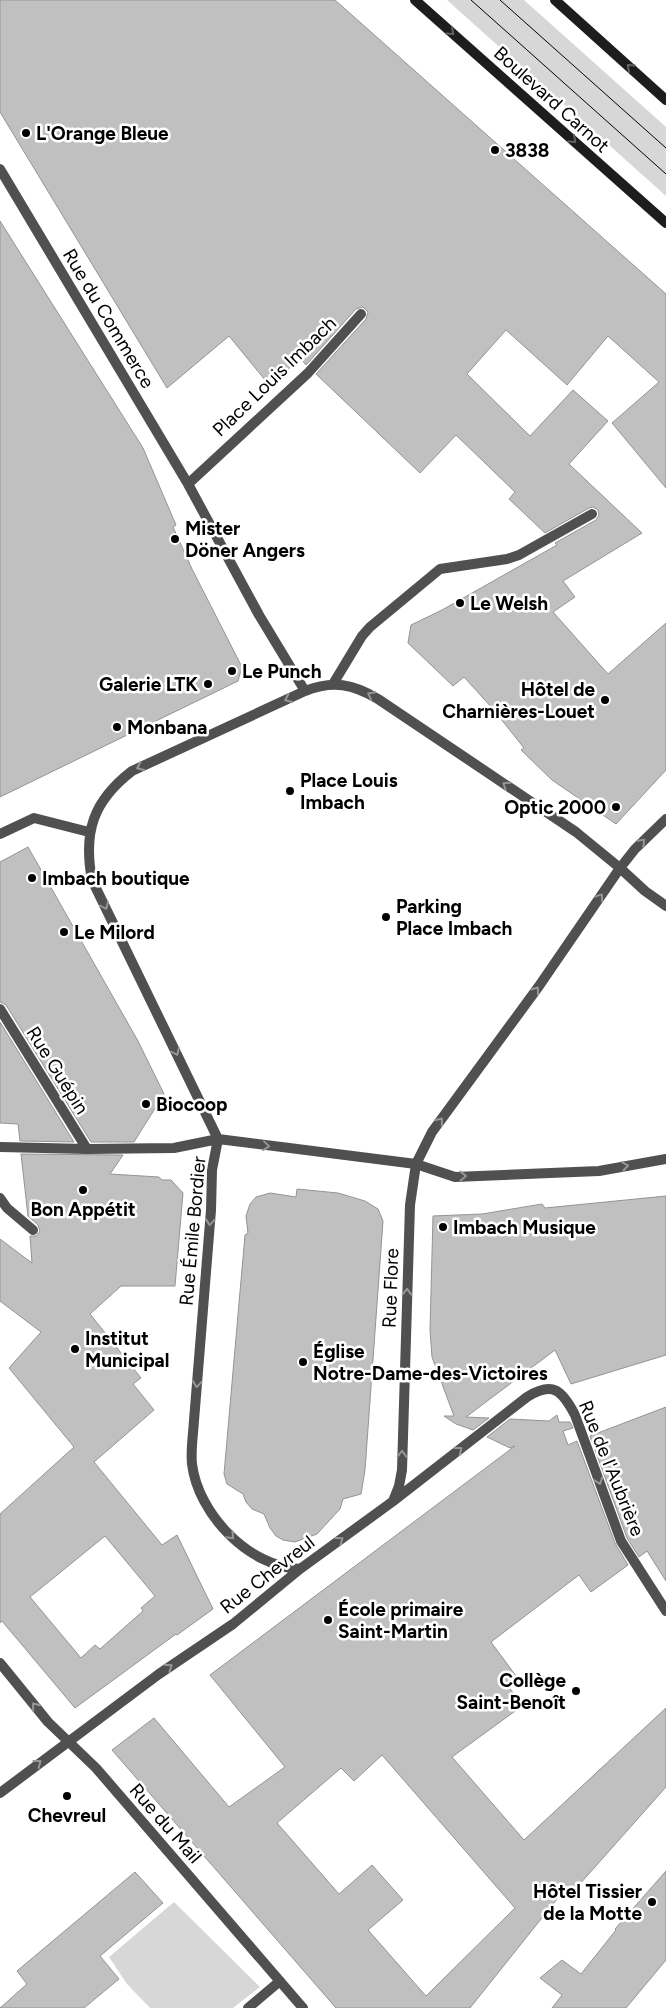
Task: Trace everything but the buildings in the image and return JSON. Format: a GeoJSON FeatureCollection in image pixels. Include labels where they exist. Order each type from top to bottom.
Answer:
{"type":"FeatureCollection","features":[{"type":"Feature","properties":{"kind":"main road","name":"Boulevard Carnot"},"geometry":{"type":"LineString","coordinates":[[415,0],[666,223]]}},
{"type":"Feature","properties":{"kind":"main road"},"geometry":{"type":"LineString","coordinates":[[555,0],[666,100]]}},
{"type":"Feature","properties":{"kind":"street","name":"Rue du Commerce"},"geometry":{"type":"LineString","coordinates":[[0,170],[188,484]]}},
{"type":"Feature","properties":{"kind":"street","name":"Place Louis Imbach"},"geometry":{"type":"LineString","coordinates":[[188,484],[308,373],[361,314]]}},
{"type":"Feature","properties":{"kind":"street"},"geometry":{"type":"LineString","coordinates":[[188,484],[259,616],[305,691]]}},
{"type":"Feature","properties":{"kind":"street"},"geometry":{"type":"LineString","coordinates":[[334,684],[362,636],[370,627],[440,569],[513,557],[592,514]]}},
{"type":"Feature","properties":{"kind":"street"},"geometry":{"type":"LineString","coordinates":[[218,1139],[92,880],[88,859],[90,832],[95,814],[104,797],[116,783],[132,771],[320,685],[349,686],[378,699],[576,832],[639,886],[666,906]]}},
{"type":"Feature","properties":{"kind":"street"},"geometry":{"type":"LineString","coordinates":[[0,834],[34,818],[90,832]]}},
{"type":"Feature","properties":{"kind":"street"},"geometry":{"type":"LineString","coordinates":[[416,1164],[432,1132],[539,986],[620,868],[666,819]]}},
{"type":"Feature","properties":{"kind":"street","name":"Rue Guépin"},"geometry":{"type":"LineString","coordinates":[[0,1008],[87,1149]]}},
{"type":"Feature","properties":{"kind":"street"},"geometry":{"type":"LineString","coordinates":[[0,1147],[174,1148],[218,1139],[416,1164],[455,1177],[599,1171],[666,1159]]}},
{"type":"Feature","properties":{"kind":"street","name":"Rue Émile Bordier"},"geometry":{"type":"LineString","coordinates":[[218,1139],[212,1170],[211,1210],[192,1463],[196,1480],[204,1498],[220,1525],[236,1542],[268,1562],[300,1569]]}},
{"type":"Feature","properties":{"kind":"street","name":"Rue Flore"},"geometry":{"type":"LineString","coordinates":[[392,1502],[399,1486],[402,1470],[410,1205],[416,1164]]}},
{"type":"Feature","properties":{"kind":"street"},"geometry":{"type":"LineString","coordinates":[[0,1198],[7,1208],[33,1230]]}},
{"type":"Feature","properties":{"kind":"street","name":"Rue Chevreul"},"geometry":{"type":"LineString","coordinates":[[0,1793],[159,1674],[233,1624],[300,1569],[392,1502],[527,1397],[546,1389],[556,1390]]}},
{"type":"Feature","properties":{"kind":"street","name":"Rue de l'Aubrière"},"geometry":{"type":"LineString","coordinates":[[556,1390],[565,1397],[575,1415],[620,1541],[666,1611]]}},
{"type":"Feature","properties":{"kind":"street","name":"Rue du Mail"},"geometry":{"type":"LineString","coordinates":[[0,1663],[48,1722],[96,1768],[303,2008]]}},
{"type":"Feature","properties":{"kind":"street"},"geometry":{"type":"LineString","coordinates":[[248,2008],[280,1980]]}},
{"type":"Feature","properties":{"kind":"shaded area"},"geometry":{"type":"Polygon","coordinates":[[[447,0],[524,0],[666,127],[666,196],[447,0]]]}},
{"type":"Feature","properties":{"kind":"shaded area"},"geometry":{"type":"Polygon","coordinates":[[[174,1902],[260,1987],[233,2008],[150,2008],[127,1984],[109,1957],[174,1902]]]}},
{"type":"Feature","properties":{"kind":"tram line"},"geometry":{"type":"LineString","coordinates":[[471,0],[666,174]]}},
{"type":"Feature","properties":{"kind":"tram line"},"geometry":{"type":"LineString","coordinates":[[500,0],[666,148]]}},
{"type":"Feature","properties":{"kind":"place","name":"L'Orange Bleue"},"geometry":{"type":"Point","coordinates":[26,133]}},
{"type":"Feature","properties":{"kind":"place","name":"3838"},"geometry":{"type":"Point","coordinates":[495,150]}},
{"type":"Feature","properties":{"kind":"place","name":"Mister Döner Angers"},"geometry":{"type":"Point","coordinates":[175,539]}},
{"type":"Feature","properties":{"kind":"place","name":"Le Welsh"},"geometry":{"type":"Point","coordinates":[460,603]}},
{"type":"Feature","properties":{"kind":"place","name":"Le Punch"},"geometry":{"type":"Point","coordinates":[232,671]}},
{"type":"Feature","properties":{"kind":"place","name":"Galerie LTK"},"geometry":{"type":"Point","coordinates":[208,684]}},
{"type":"Feature","properties":{"kind":"place","name":"Hôtel de Charnières-Louet"},"geometry":{"type":"Point","coordinates":[605,700]}},
{"type":"Feature","properties":{"kind":"place","name":"Monbana"},"geometry":{"type":"Point","coordinates":[117,727]}},
{"type":"Feature","properties":{"kind":"place","name":"Place Louis Imbach"},"geometry":{"type":"Point","coordinates":[290,791]}},
{"type":"Feature","properties":{"kind":"place","name":"Optic 2000"},"geometry":{"type":"Point","coordinates":[616,807]}},
{"type":"Feature","properties":{"kind":"place","name":"Imbach boutique"},"geometry":{"type":"Point","coordinates":[32,878]}},
{"type":"Feature","properties":{"kind":"place","name":"Parking Place Imbach"},"geometry":{"type":"Point","coordinates":[386,917]}},
{"type":"Feature","properties":{"kind":"place","name":"Le Milord"},"geometry":{"type":"Point","coordinates":[64,932]}},
{"type":"Feature","properties":{"kind":"place","name":"Biocoop"},"geometry":{"type":"Point","coordinates":[146,1104]}},
{"type":"Feature","properties":{"kind":"place","name":"Bon Appétit"},"geometry":{"type":"Point","coordinates":[83,1190]}},
{"type":"Feature","properties":{"kind":"place","name":"Imbach Musique"},"geometry":{"type":"Point","coordinates":[443,1227]}},
{"type":"Feature","properties":{"kind":"place","name":"Institut Municipal"},"geometry":{"type":"Point","coordinates":[75,1349]}},
{"type":"Feature","properties":{"kind":"place","name":"Église Notre-Dame-des-Victoires"},"geometry":{"type":"Point","coordinates":[303,1362]}},
{"type":"Feature","properties":{"kind":"place","name":"École primaire Saint-Martin"},"geometry":{"type":"Point","coordinates":[328,1620]}},
{"type":"Feature","properties":{"kind":"place","name":"Collège Saint-Benoît"},"geometry":{"type":"Point","coordinates":[576,1691]}},
{"type":"Feature","properties":{"kind":"place","name":"Chevreul"},"geometry":{"type":"Point","coordinates":[67,1796]}},
{"type":"Feature","properties":{"kind":"place","name":"Hôtel Tissier de la Motte"},"geometry":{"type":"Point","coordinates":[652,1902]}}]}
